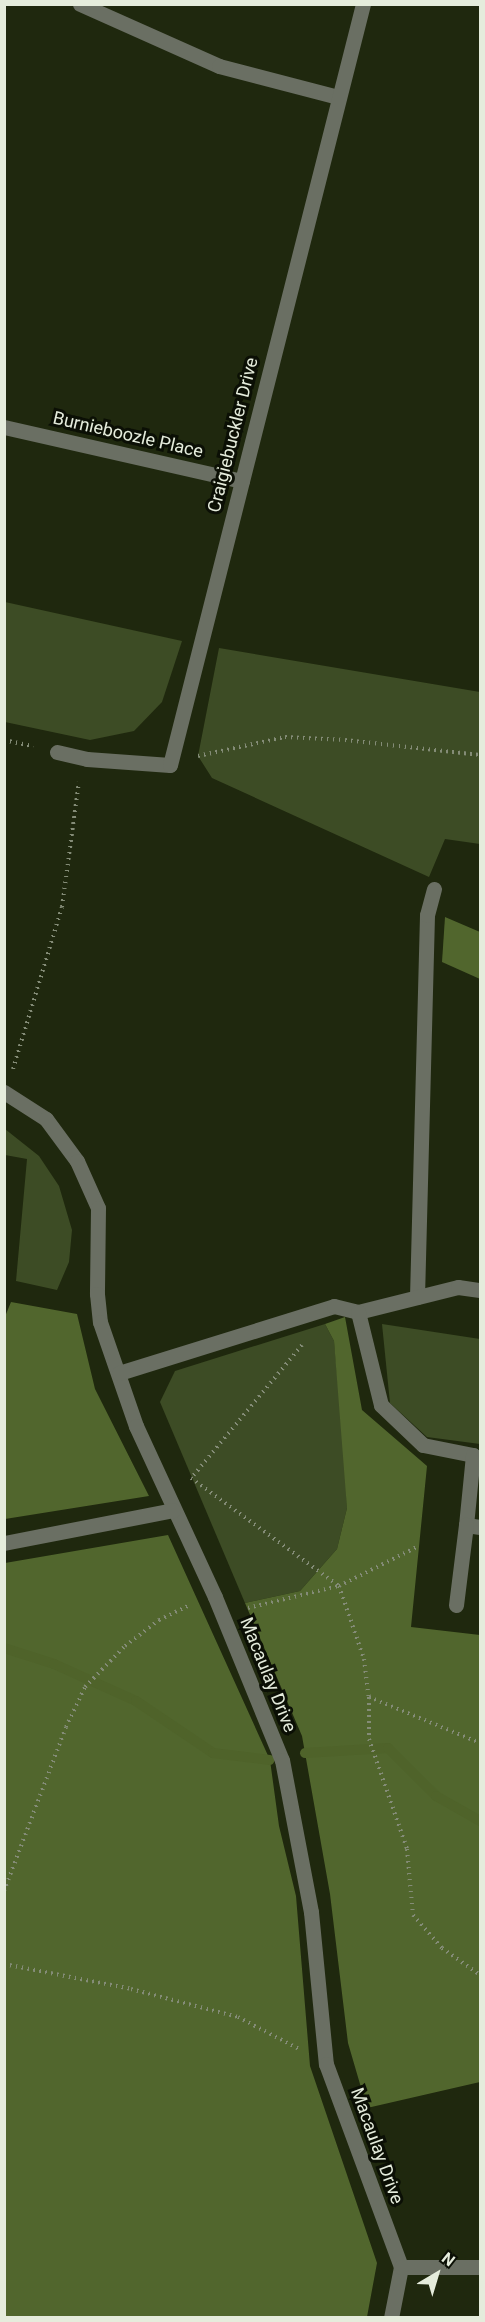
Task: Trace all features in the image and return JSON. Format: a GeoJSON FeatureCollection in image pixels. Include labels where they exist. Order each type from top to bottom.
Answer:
{"type":"FeatureCollection","features":[{"type":"Feature","properties":{"kind":"street"},"geometry":{"type":"LineString","coordinates":[[80,4],[219,66],[338,97]]}},
{"type":"Feature","properties":{"kind":"street","name":"Craigiebuckler Drive"},"geometry":{"type":"LineString","coordinates":[[173,756],[363,4]]}},
{"type":"Feature","properties":{"kind":"street","name":"Burnieboozle Place"},"geometry":{"type":"LineString","coordinates":[[4,427],[242,481]]}},
{"type":"Feature","properties":{"kind":"street"},"geometry":{"type":"LineString","coordinates":[[57,752],[87,759],[170,765],[173,756]]}},
{"type":"Feature","properties":{"kind":"street"},"geometry":{"type":"LineString","coordinates":[[417,1297],[427,915],[434,889]]}},
{"type":"Feature","properties":{"kind":"street","name":"Macaulay Drive"},"geometry":{"type":"LineString","coordinates":[[6,1092],[46,1119],[78,1161],[98,1208],[97,1294],[100,1322],[136,1426],[215,1597],[282,1760],[311,1912],[326,2064],[401,2268]]}},
{"type":"Feature","properties":{"kind":"street"},"geometry":{"type":"LineString","coordinates":[[119,1373],[334,1306],[358,1312],[458,1287],[480,1290]]}},
{"type":"Feature","properties":{"kind":"street"},"geometry":{"type":"LineString","coordinates":[[358,1312],[381,1405],[423,1445],[473,1455],[473,1526],[456,1605]]}},
{"type":"Feature","properties":{"kind":"street"},"geometry":{"type":"LineString","coordinates":[[4,1543],[173,1510]]}},
{"type":"Feature","properties":{"kind":"street"},"geometry":{"type":"LineString","coordinates":[[392,2318],[401,2268],[480,2267]]}},
{"type":"Feature","properties":{"kind":"path"},"geometry":{"type":"LineString","coordinates":[[173,756],[198,756],[285,737],[345,740],[480,755]]}},
{"type":"Feature","properties":{"kind":"path"},"geometry":{"type":"LineString","coordinates":[[6,1092],[62,907],[76,791],[87,759]]}},
{"type":"Feature","properties":{"kind":"path"},"geometry":{"type":"LineString","coordinates":[[304,1342],[191,1478],[339,1586],[364,1659],[369,1697],[369,1739],[372,1752],[407,1849],[413,1916],[442,1948],[480,1975]]}},
{"type":"Feature","properties":{"kind":"path"},"geometry":{"type":"LineString","coordinates":[[222,1615],[339,1586],[419,1546]]}},
{"type":"Feature","properties":{"kind":"path"},"geometry":{"type":"LineString","coordinates":[[4,1891],[66,1728],[86,1687],[125,1646],[159,1620],[198,1601],[215,1597]]}},
{"type":"Feature","properties":{"kind":"path"},"geometry":{"type":"LineString","coordinates":[[369,1697],[480,1743]]}},
{"type":"Feature","properties":{"kind":"path"},"geometry":{"type":"LineString","coordinates":[[4,1964],[131,1989],[238,2017],[326,2064]]}},
{"type":"Feature","properties":{"kind":"green space"},"geometry":{"type":"Polygon","coordinates":[[[5,602],[182,641],[162,702],[134,731],[90,740],[5,722],[5,602]]]}},
{"type":"Feature","properties":{"kind":"green space"},"geometry":{"type":"Polygon","coordinates":[[[219,648],[480,692],[480,844],[445,839],[429,877],[212,778],[198,756],[219,648]]]}},
{"type":"Feature","properties":{"kind":"green space"},"geometry":{"type":"Polygon","coordinates":[[[445,917],[480,932],[480,979],[442,962],[445,917]]]}},
{"type":"Feature","properties":{"kind":"green space"},"geometry":{"type":"Polygon","coordinates":[[[5,1129],[39,1156],[59,1186],[72,1230],[69,1262],[57,1290],[16,1281],[27,1159],[5,1155],[5,1129]]]}},
{"type":"Feature","properties":{"kind":"green space"},"geometry":{"type":"Polygon","coordinates":[[[11,1302],[77,1314],[95,1389],[149,1496],[5,1519],[4,1319],[11,1302]]]}},
{"type":"Feature","properties":{"kind":"green space"},"geometry":{"type":"Polygon","coordinates":[[[345,1317],[362,1410],[427,1466],[411,1627],[480,1635],[480,2082],[367,2108],[348,2043],[330,1894],[302,1736],[245,1603],[300,1591],[337,1549],[347,1508],[334,1341],[325,1324],[345,1317]]]}},
{"type":"Feature","properties":{"kind":"green space"},"geometry":{"type":"Polygon","coordinates":[[[325,1324],[334,1341],[346,1468],[347,1508],[337,1549],[300,1591],[245,1603],[160,1402],[175,1371],[325,1324]]]}},
{"type":"Feature","properties":{"kind":"green space"},"geometry":{"type":"Polygon","coordinates":[[[382,1324],[480,1339],[480,1444],[427,1437],[390,1403],[382,1324]]]}},
{"type":"Feature","properties":{"kind":"green space"},"geometry":{"type":"Polygon","coordinates":[[[168,1535],[270,1760],[279,1826],[296,1896],[310,2066],[377,2263],[367,2317],[5,2317],[5,1563],[168,1535]]]}},
{"type":"Feature","properties":{"kind":"waterway"},"geometry":{"type":"LineString","coordinates":[[4,1648],[54,1664],[136,1701],[213,1753],[270,1760]]}},
{"type":"Feature","properties":{"kind":"waterway"},"geometry":{"type":"LineString","coordinates":[[305,1753],[388,1748],[436,1796],[480,1821]]}}]}
